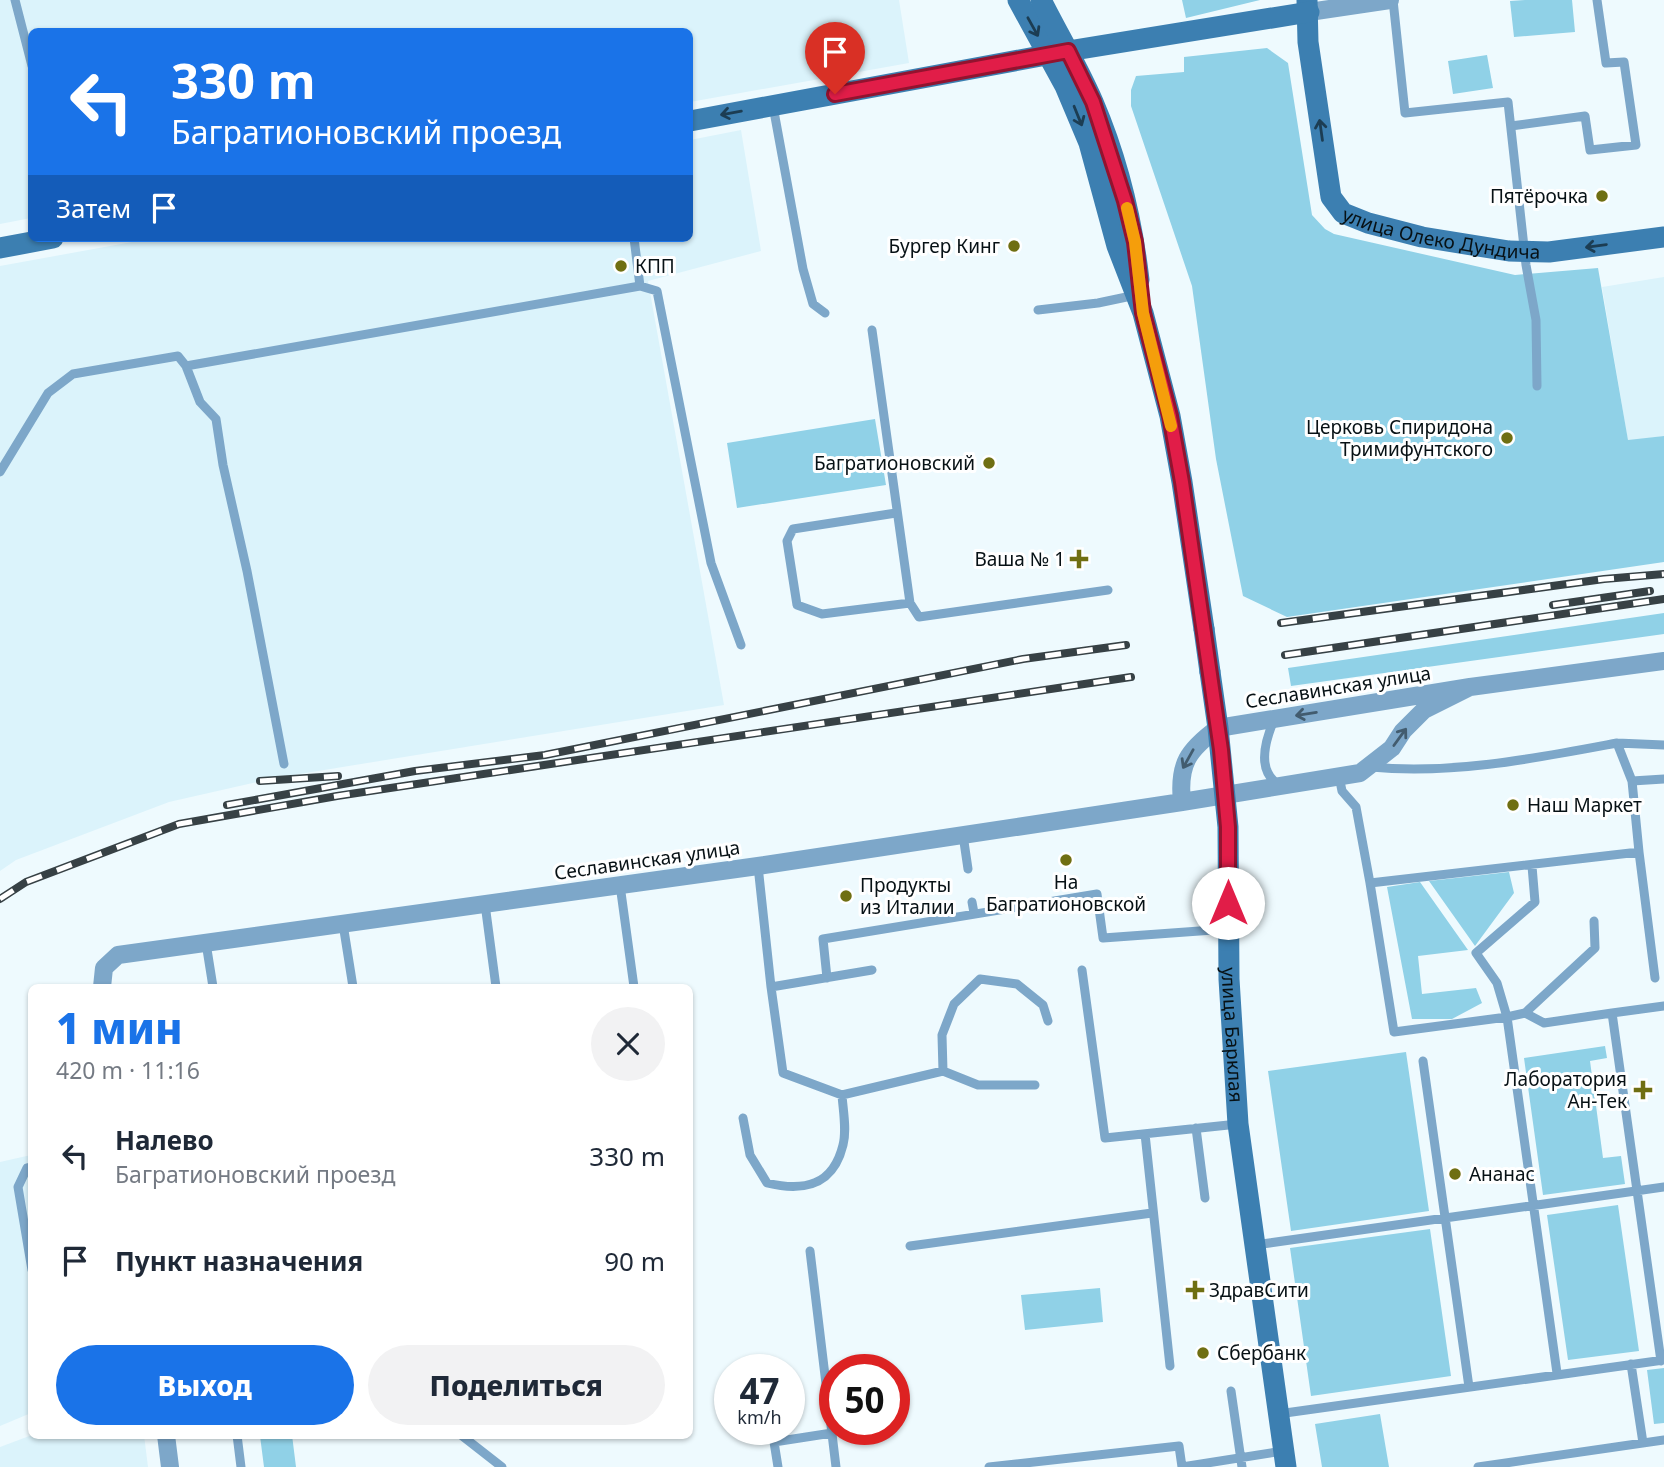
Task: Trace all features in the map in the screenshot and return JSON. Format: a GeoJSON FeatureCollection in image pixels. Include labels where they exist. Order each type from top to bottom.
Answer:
{"type":"FeatureCollection","features":[{"type":"Feature","properties":{"kind":"main road","name":"улица Барклая"},"geometry":{"type":"LineString","coordinates":[[1018,0],[1058,53]]}},
{"type":"Feature","properties":{"kind":"main road","name":"улица Барклая"},"geometry":{"type":"LineString","coordinates":[[1041,0],[1058,53],[1065,86],[1089,143],[1118,246],[1140,304],[1170,416],[1182,482],[1226,795],[1232,1062],[1238,1124],[1284,1459]]}},
{"type":"Feature","properties":{"kind":"main road"},"geometry":{"type":"LineString","coordinates":[[693,120],[1308,6]]}},
{"type":"Feature","properties":{"kind":"main road","name":"улица Олеко Дундича"},"geometry":{"type":"LineString","coordinates":[[1308,6],[1308,42],[1331,197],[1343,213],[1422,237],[1525,252],[1549,252],[1664,237]]}},
{"type":"Feature","properties":{"kind":"main road"},"geometry":{"type":"LineString","coordinates":[[0,248],[32,242]]}},
{"type":"Feature","properties":{"kind":"street"},"geometry":{"type":"LineString","coordinates":[[1308,6],[1391,0]]}},
{"type":"Feature","properties":{"kind":"street","name":"Сеславинская улица"},"geometry":{"type":"LineString","coordinates":[[1218,728],[1470,687],[1664,661]]}},
{"type":"Feature","properties":{"kind":"street","name":"Сеславинская улица"},"geometry":{"type":"LineString","coordinates":[[102,984],[104,968],[118,955],[758,866],[1360,773],[1392,748],[1403,731],[1424,710],[1470,687]]}},
{"type":"Feature","properties":{"kind":"street"},"geometry":{"type":"LineString","coordinates":[[1182,802],[1181,772],[1188,755],[1201,740],[1218,728]]}},
{"type":"Feature","properties":{"kind":"street"},"geometry":{"type":"LineString","coordinates":[[166,1439],[170,1467]]}},
{"type":"Feature","properties":{"kind":"lane"},"geometry":{"type":"LineString","coordinates":[[15,0],[28,50]]}},
{"type":"Feature","properties":{"kind":"lane"},"geometry":{"type":"LineString","coordinates":[[1391,0],[1405,113],[1508,102],[1525,252],[1536,320],[1537,386]]}},
{"type":"Feature","properties":{"kind":"lane"},"geometry":{"type":"LineString","coordinates":[[1511,126],[1585,116],[1590,150],[1636,145],[1625,62],[1606,63],[1597,0]]}},
{"type":"Feature","properties":{"kind":"lane"},"geometry":{"type":"LineString","coordinates":[[773,106],[803,269],[813,304],[825,313]]}},
{"type":"Feature","properties":{"kind":"lane"},"geometry":{"type":"LineString","coordinates":[[634,242],[640,286]]}},
{"type":"Feature","properties":{"kind":"lane"},"geometry":{"type":"LineString","coordinates":[[186,366],[640,286],[657,291],[711,563],[741,645]]}},
{"type":"Feature","properties":{"kind":"lane"},"geometry":{"type":"LineString","coordinates":[[1038,310],[1098,303],[1140,304]]}},
{"type":"Feature","properties":{"kind":"lane"},"geometry":{"type":"LineString","coordinates":[[872,330],[910,603],[919,617],[1108,590]]}},
{"type":"Feature","properties":{"kind":"lane"},"geometry":{"type":"LineString","coordinates":[[0,472],[48,393],[73,374],[178,356],[186,366],[200,402],[216,419],[223,465],[285,764]]}},
{"type":"Feature","properties":{"kind":"lane"},"geometry":{"type":"LineString","coordinates":[[896,513],[793,529],[787,541],[797,605],[822,614],[910,603]]}},
{"type":"Feature","properties":{"kind":"lane"},"geometry":{"type":"LineString","coordinates":[[1275,719],[1264,751],[1266,774],[1279,786]]}},
{"type":"Feature","properties":{"kind":"lane"},"geometry":{"type":"LineString","coordinates":[[1617,743],[1632,781],[1655,978]]}},
{"type":"Feature","properties":{"kind":"lane"},"geometry":{"type":"LineString","coordinates":[[1370,766],[1411,771],[1502,762],[1617,743],[1664,745]]}},
{"type":"Feature","properties":{"kind":"lane"},"geometry":{"type":"LineString","coordinates":[[1339,776],[1342,791],[1356,807],[1394,1032],[1525,1013],[1595,948],[1594,921]]}},
{"type":"Feature","properties":{"kind":"lane"},"geometry":{"type":"LineString","coordinates":[[1632,781],[1664,779]]}},
{"type":"Feature","properties":{"kind":"lane"},"geometry":{"type":"LineString","coordinates":[[963,835],[968,869]]}},
{"type":"Feature","properties":{"kind":"lane"},"geometry":{"type":"LineString","coordinates":[[1370,883],[1639,852]]}},
{"type":"Feature","properties":{"kind":"lane"},"geometry":{"type":"LineString","coordinates":[[758,866],[783,1073],[842,1095],[943,1071],[978,1084],[1035,1085]]}},
{"type":"Feature","properties":{"kind":"lane"},"geometry":{"type":"LineString","coordinates":[[1532,866],[1535,902],[1476,953],[1497,983],[1507,1017],[1557,1373]]}},
{"type":"Feature","properties":{"kind":"lane"},"geometry":{"type":"LineString","coordinates":[[620,885],[634,984]]}},
{"type":"Feature","properties":{"kind":"lane"},"geometry":{"type":"LineString","coordinates":[[827,978],[823,939],[1097,894],[1103,938],[1227,929]]}},
{"type":"Feature","properties":{"kind":"lane"},"geometry":{"type":"LineString","coordinates":[[972,902],[974,913]]}},
{"type":"Feature","properties":{"kind":"lane"},"geometry":{"type":"LineString","coordinates":[[485,904],[496,984]]}},
{"type":"Feature","properties":{"kind":"lane"},"geometry":{"type":"LineString","coordinates":[[344,924],[353,984]]}},
{"type":"Feature","properties":{"kind":"lane"},"geometry":{"type":"LineString","coordinates":[[206,943],[213,984]]}},
{"type":"Feature","properties":{"kind":"lane"},"geometry":{"type":"LineString","coordinates":[[771,986],[872,970]]}},
{"type":"Feature","properties":{"kind":"lane"},"geometry":{"type":"LineString","coordinates":[[1082,970],[1105,1138],[1238,1124]]}},
{"type":"Feature","properties":{"kind":"lane"},"geometry":{"type":"LineString","coordinates":[[943,1071],[942,1035],[954,1004],[980,979],[1017,984],[1043,1005],[1048,1021]]}},
{"type":"Feature","properties":{"kind":"lane"},"geometry":{"type":"LineString","coordinates":[[1525,1013],[1544,1023],[1664,1006]]}},
{"type":"Feature","properties":{"kind":"lane"},"geometry":{"type":"LineString","coordinates":[[1278,1414],[1663,1360],[1612,1013]]}},
{"type":"Feature","properties":{"kind":"lane"},"geometry":{"type":"LineString","coordinates":[[1423,1061],[1469,1387]]}},
{"type":"Feature","properties":{"kind":"lane"},"geometry":{"type":"LineString","coordinates":[[743,1118],[750,1155],[767,1183],[791,1189],[815,1184],[836,1166],[844,1142],[842,1095]]}},
{"type":"Feature","properties":{"kind":"lane"},"geometry":{"type":"LineString","coordinates":[[1196,1128],[1205,1198]]}},
{"type":"Feature","properties":{"kind":"lane"},"geometry":{"type":"LineString","coordinates":[[1145,1134],[1170,1366]]}},
{"type":"Feature","properties":{"kind":"lane"},"geometry":{"type":"LineString","coordinates":[[28,1168],[18,1186],[28,1246]]}},
{"type":"Feature","properties":{"kind":"lane"},"geometry":{"type":"LineString","coordinates":[[1255,1245],[1664,1187]]}},
{"type":"Feature","properties":{"kind":"lane"},"geometry":{"type":"LineString","coordinates":[[910,1246],[1152,1213]]}},
{"type":"Feature","properties":{"kind":"lane"},"geometry":{"type":"LineString","coordinates":[[810,1251],[822,1354]]}},
{"type":"Feature","properties":{"kind":"lane"},"geometry":{"type":"LineString","coordinates":[[1631,1364],[1643,1443]]}},
{"type":"Feature","properties":{"kind":"lane"},"geometry":{"type":"LineString","coordinates":[[1231,1391],[1241,1462]]}},
{"type":"Feature","properties":{"kind":"lane"},"geometry":{"type":"LineString","coordinates":[[778,1467],[774,1442],[819,1435]]}},
{"type":"Feature","properties":{"kind":"lane"},"geometry":{"type":"LineString","coordinates":[[238,1439],[242,1467]]}},
{"type":"Feature","properties":{"kind":"lane"},"geometry":{"type":"LineString","coordinates":[[466,1439],[502,1467]]}},
{"type":"Feature","properties":{"kind":"lane"},"geometry":{"type":"LineString","coordinates":[[1478,1467],[1664,1440]]}},
{"type":"Feature","properties":{"kind":"lane"},"geometry":{"type":"LineString","coordinates":[[833,1445],[836,1467]]}},
{"type":"Feature","properties":{"kind":"lane"},"geometry":{"type":"LineString","coordinates":[[989,1467],[1179,1446],[1182,1467],[1284,1459]]}},
{"type":"Feature","properties":{"kind":"shaded area"},"geometry":{"type":"Polygon","coordinates":[[[0,0],[899,0],[909,63],[693,101],[693,28],[28,28],[28,219],[0,224],[0,0]]]}},
{"type":"Feature","properties":{"kind":"shaded area"},"geometry":{"type":"Polygon","coordinates":[[[1182,0],[1260,0],[1186,18],[1182,0]]]}},
{"type":"Feature","properties":{"kind":"shaded area"},"geometry":{"type":"Polygon","coordinates":[[[1572,0],[1575,32],[1514,37],[1510,1],[1572,0]]]}},
{"type":"Feature","properties":{"kind":"shaded area"},"geometry":{"type":"Polygon","coordinates":[[[1267,48],[1288,63],[1312,215],[1325,229],[1334,234],[1515,275],[1598,268],[1628,440],[1664,436],[1664,562],[1287,617],[1243,596],[1216,459],[1192,286],[1131,106],[1131,90],[1136,76],[1184,72],[1184,57],[1267,48]]]}},
{"type":"Feature","properties":{"kind":"shaded area"},"geometry":{"type":"Polygon","coordinates":[[[1487,55],[1493,88],[1453,94],[1448,61],[1487,55]]]}},
{"type":"Feature","properties":{"kind":"shaded area"},"geometry":{"type":"Polygon","coordinates":[[[741,130],[761,251],[648,281],[724,705],[275,778],[169,802],[16,860],[0,871],[0,266],[132,242],[693,242],[693,139],[741,130]]]}},
{"type":"Feature","properties":{"kind":"shaded area"},"geometry":{"type":"Polygon","coordinates":[[[1664,277],[1664,436],[1628,441],[1602,287],[1664,277]]]}},
{"type":"Feature","properties":{"kind":"shaded area"},"geometry":{"type":"Polygon","coordinates":[[[875,419],[886,485],[737,508],[727,443],[875,419]]]}},
{"type":"Feature","properties":{"kind":"shaded area"},"geometry":{"type":"Polygon","coordinates":[[[1664,613],[1664,634],[1291,686],[1288,668],[1664,613]]]}},
{"type":"Feature","properties":{"kind":"shaded area"},"geometry":{"type":"Polygon","coordinates":[[[1509,872],[1514,893],[1475,946],[1429,881],[1509,872]]]}},
{"type":"Feature","properties":{"kind":"shaded area"},"geometry":{"type":"Polygon","coordinates":[[[1420,882],[1468,950],[1418,956],[1422,994],[1476,988],[1482,1003],[1452,1019],[1412,1019],[1387,887],[1420,882]]]}},
{"type":"Feature","properties":{"kind":"shaded area"},"geometry":{"type":"Polygon","coordinates":[[[1605,1046],[1607,1058],[1590,1061],[1603,1158],[1621,1156],[1625,1184],[1543,1195],[1524,1058],[1605,1046]]]}},
{"type":"Feature","properties":{"kind":"shaded area"},"geometry":{"type":"Polygon","coordinates":[[[1406,1052],[1429,1211],[1291,1231],[1268,1071],[1406,1052]]]}},
{"type":"Feature","properties":{"kind":"shaded area"},"geometry":{"type":"Polygon","coordinates":[[[28,1156],[28,1414],[0,1426],[0,1162],[28,1156]]]}},
{"type":"Feature","properties":{"kind":"shaded area"},"geometry":{"type":"Polygon","coordinates":[[[1618,1205],[1639,1351],[1568,1360],[1547,1215],[1618,1205]]]}},
{"type":"Feature","properties":{"kind":"shaded area"},"geometry":{"type":"Polygon","coordinates":[[[1430,1229],[1451,1376],[1311,1396],[1290,1248],[1430,1229]]]}},
{"type":"Feature","properties":{"kind":"shaded area"},"geometry":{"type":"Polygon","coordinates":[[[1100,1288],[1103,1322],[1025,1330],[1021,1295],[1100,1288]]]}},
{"type":"Feature","properties":{"kind":"shaded area"},"geometry":{"type":"Polygon","coordinates":[[[1664,1368],[1664,1423],[1654,1424],[1647,1370],[1664,1368]]]}},
{"type":"Feature","properties":{"kind":"shaded area"},"geometry":{"type":"Polygon","coordinates":[[[1380,1414],[1389,1467],[1322,1467],[1315,1424],[1380,1414]]]}},
{"type":"Feature","properties":{"kind":"shaded area"},"geometry":{"type":"Polygon","coordinates":[[[28,1436],[28,1439],[144,1439],[148,1467],[0,1467],[0,1447],[28,1436]]]}},
{"type":"Feature","properties":{"kind":"shaded area"},"geometry":{"type":"Polygon","coordinates":[[[260,1439],[292,1439],[296,1467],[264,1467],[260,1439]]]}},
{"type":"Feature","properties":{"kind":"railway"},"geometry":{"type":"LineString","coordinates":[[1281,623],[1604,579],[1664,574]]}},
{"type":"Feature","properties":{"kind":"railway"},"geometry":{"type":"LineString","coordinates":[[1553,605],[1650,591]]}},
{"type":"Feature","properties":{"kind":"railway"},"geometry":{"type":"LineString","coordinates":[[1285,655],[1664,599]]}},
{"type":"Feature","properties":{"kind":"railway"},"geometry":{"type":"LineString","coordinates":[[227,805],[415,771],[545,755],[1023,659],[1126,645]]}},
{"type":"Feature","properties":{"kind":"railway"},"geometry":{"type":"LineString","coordinates":[[0,899],[26,882],[179,824],[337,796],[1131,677]]}},
{"type":"Feature","properties":{"kind":"railway"},"geometry":{"type":"LineString","coordinates":[[260,781],[338,776]]}},
{"type":"Feature","properties":{"kind":"slow traffic"},"geometry":{"type":"LineString","coordinates":[[1127,208],[1135,242],[1143,313],[1171,426]]}},
{"type":"Feature","properties":{"kind":"place","name":"Пятёрочка"},"geometry":{"type":"Point","coordinates":[1602,196]}},
{"type":"Feature","properties":{"kind":"place","name":"Бургер Кинг"},"geometry":{"type":"Point","coordinates":[1014,246]}},
{"type":"Feature","properties":{"kind":"place","name":"КПП"},"geometry":{"type":"Point","coordinates":[621,266]}},
{"type":"Feature","properties":{"kind":"place","name":"Церковь Спиридона Тримифунтского"},"geometry":{"type":"Point","coordinates":[1507,438]}},
{"type":"Feature","properties":{"kind":"place","name":"Багратионовский"},"geometry":{"type":"Point","coordinates":[989,463]}},
{"type":"Feature","properties":{"kind":"place","name":"Ваша № 1"},"geometry":{"type":"Point","coordinates":[1079,559]}},
{"type":"Feature","properties":{"kind":"place","name":"Наш Маркет"},"geometry":{"type":"Point","coordinates":[1513,805]}},
{"type":"Feature","properties":{"kind":"place","name":"На Багратионовской"},"geometry":{"type":"Point","coordinates":[1066,860]}},
{"type":"Feature","properties":{"kind":"place","name":"Продукты из Италии"},"geometry":{"type":"Point","coordinates":[846,896]}},
{"type":"Feature","properties":{"kind":"place","name":"Лаборатория Ан-Тек"},"geometry":{"type":"Point","coordinates":[1643,1090]}},
{"type":"Feature","properties":{"kind":"place","name":"Ананас"},"geometry":{"type":"Point","coordinates":[1455,1174]}},
{"type":"Feature","properties":{"kind":"place","name":"ЗдравСити"},"geometry":{"type":"Point","coordinates":[1195,1290]}},
{"type":"Feature","properties":{"kind":"place","name":"Сбербанк"},"geometry":{"type":"Point","coordinates":[1203,1353]}},
{"type":"Feature","properties":{"kind":"route"},"geometry":{"type":"LineString","coordinates":[[835,94],[1068,51],[1093,102],[1116,166],[1135,242],[1143,313],[1170,416],[1182,482],[1221,750],[1228,827],[1228,903]]}}]}
